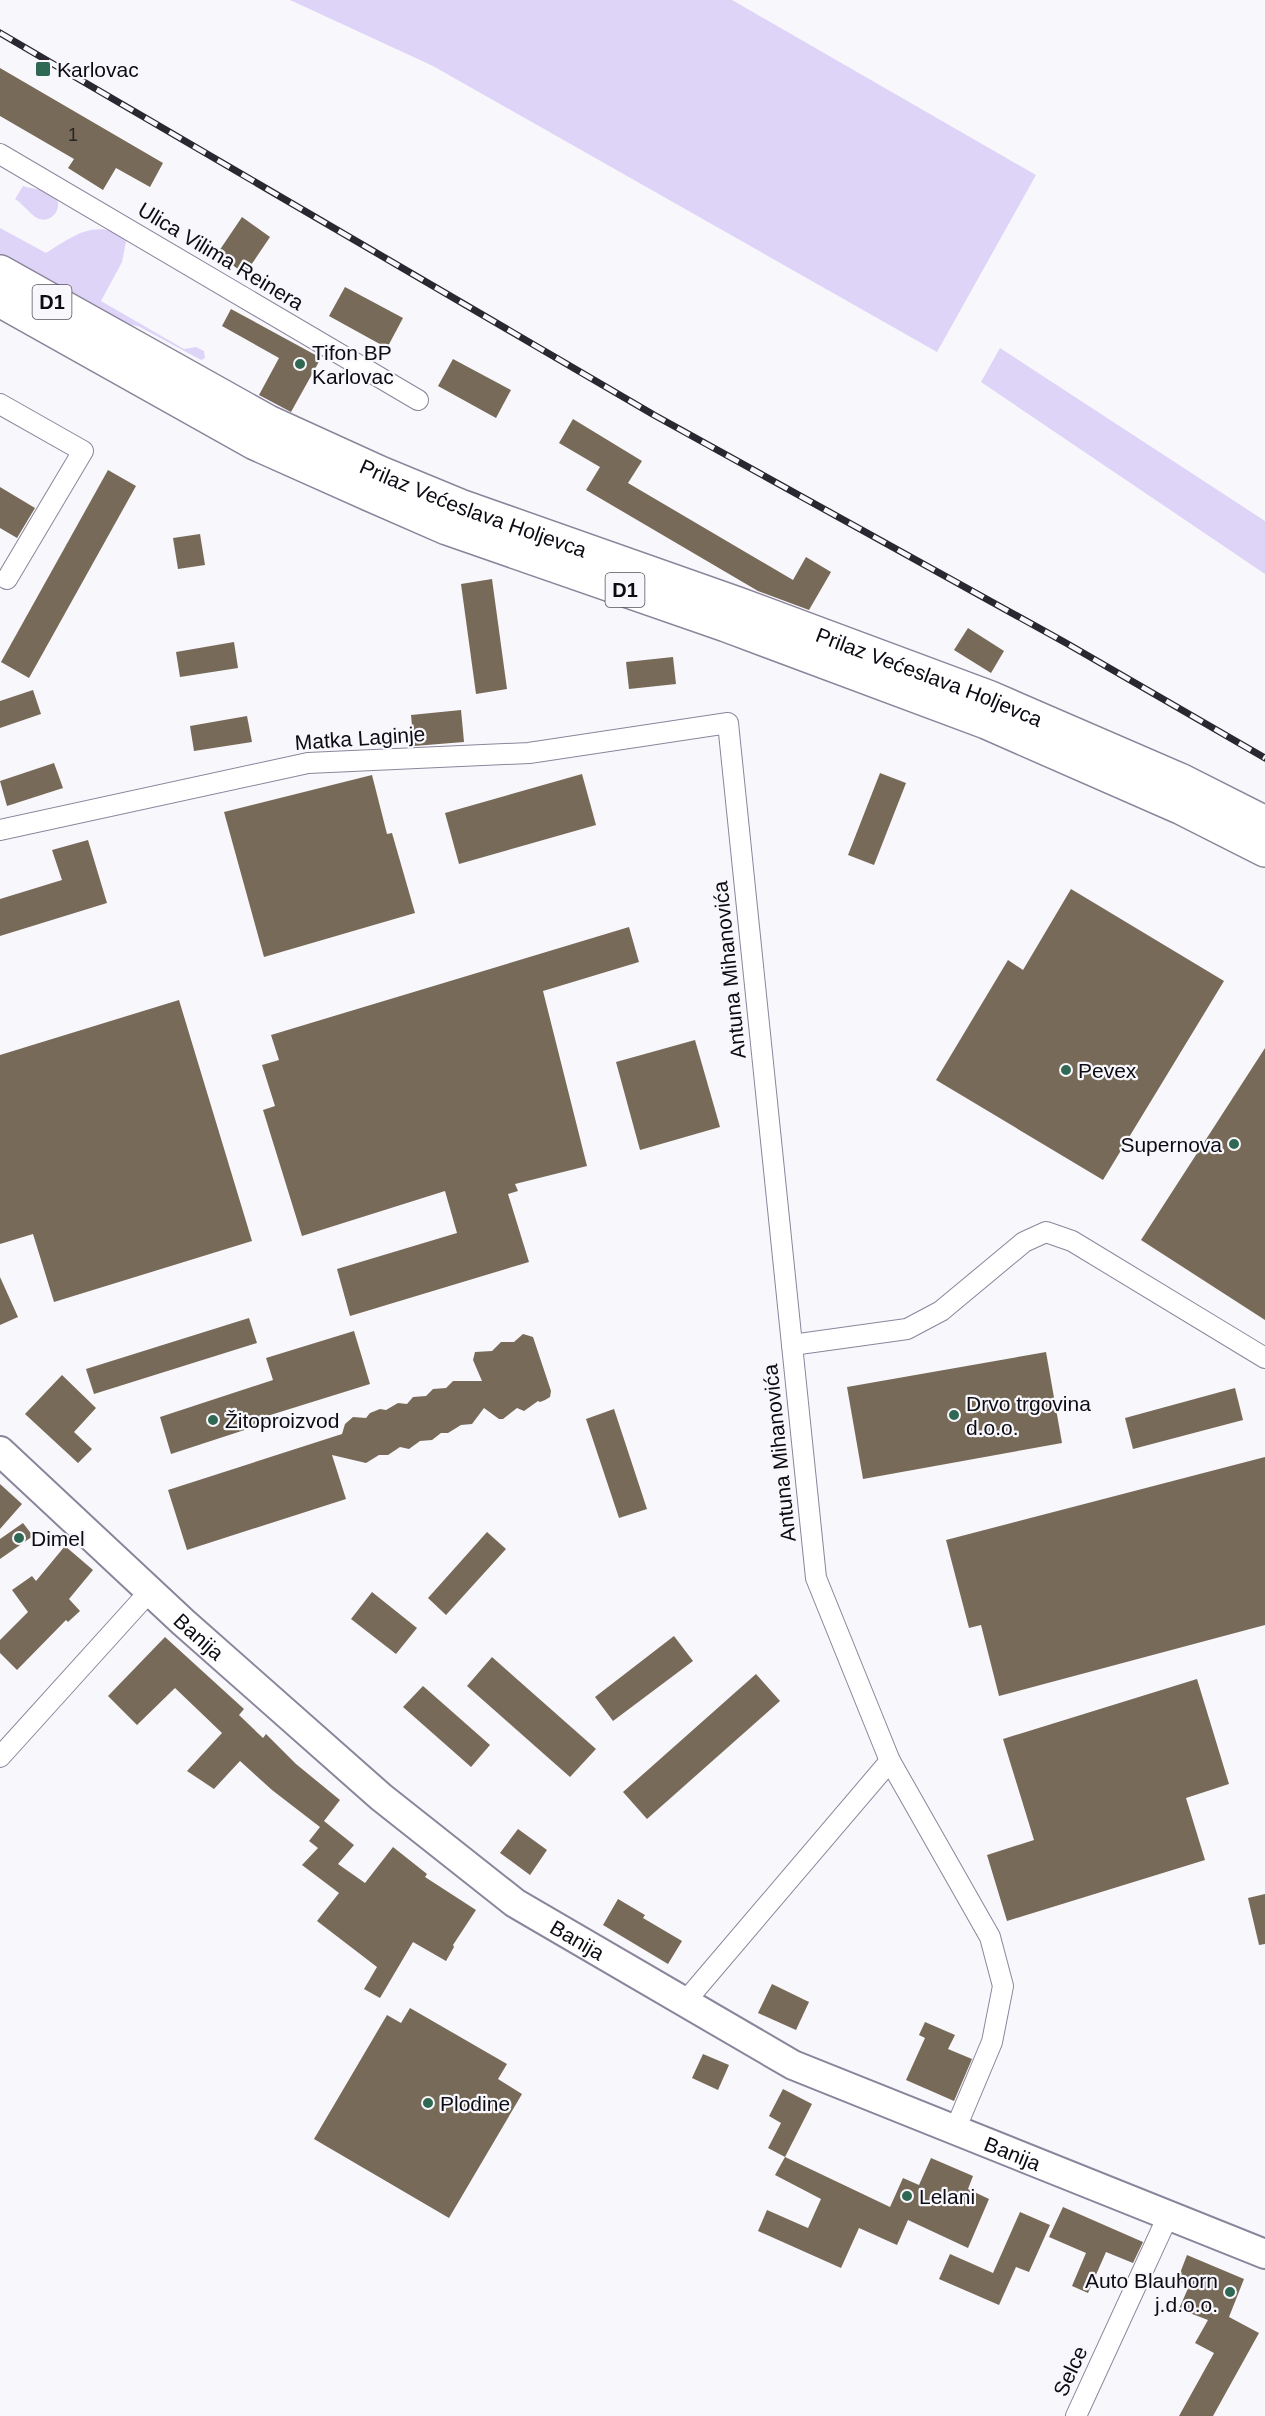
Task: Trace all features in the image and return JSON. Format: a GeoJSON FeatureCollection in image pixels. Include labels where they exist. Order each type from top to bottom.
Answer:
{"type":"FeatureCollection","features":[{"type":"Feature","properties":{"kind":"highway","name":"Prilaz Većeslava Holjevca"},"geometry":{"type":"LineString","coordinates":[[0,272],[268,422],[380,473],[470,509],[738,604],[988,697],[1182,781],[1265,823]]}},
{"type":"Feature","properties":{"kind":"highway","name":"Prilaz Većeslava Holjevca"},"geometry":{"type":"LineString","coordinates":[[0,300],[255,443],[379,499],[447,528],[726,625],[986,722],[1182,808],[1265,850]]}},
{"type":"Feature","properties":{"kind":"main road","name":"Banija"},"geometry":{"type":"LineString","coordinates":[[0,1450],[150,1592],[381,1797],[515,1903],[794,2065],[1265,2254]]}},
{"type":"Feature","properties":{"kind":"street","name":"Ulica Vilima Reinera"},"geometry":{"type":"LineString","coordinates":[[0,154],[417,400]]}},
{"type":"Feature","properties":{"kind":"street"},"geometry":{"type":"LineString","coordinates":[[0,404],[83,451],[2,582]]}},
{"type":"Feature","properties":{"kind":"street","name":"Matka Laginje"},"geometry":{"type":"LineString","coordinates":[[0,830],[308,763],[529,753],[728,723]]}},
{"type":"Feature","properties":{"kind":"street","name":"Antuna Mihanovića"},"geometry":{"type":"LineString","coordinates":[[728,723],[816,1578],[890,1761],[990,1937],[1003,1986],[992,2042],[955,2130]]}},
{"type":"Feature","properties":{"kind":"street"},"geometry":{"type":"LineString","coordinates":[[792,1345],[907,1329],[942,1311],[1024,1242],[1046,1232],[1072,1241],[1265,1358]]}},
{"type":"Feature","properties":{"kind":"street"},"geometry":{"type":"LineString","coordinates":[[0,1757],[150,1592]]}},
{"type":"Feature","properties":{"kind":"street"},"geometry":{"type":"LineString","coordinates":[[684,2003],[890,1761]]}},
{"type":"Feature","properties":{"kind":"street","name":"Selce"},"geometry":{"type":"LineString","coordinates":[[1076,2416],[1168,2216]]}},
{"type":"Feature","properties":{"kind":"shaded area"},"geometry":{"type":"Polygon","coordinates":[[[290,0],[732,0],[1036,175],[937,352],[433,66],[290,0]]]}},
{"type":"Feature","properties":{"kind":"shaded area"},"geometry":{"type":"Polygon","coordinates":[[[23,186],[51,193],[56,197],[58,207],[53,216],[43,220],[37,218],[15,199],[23,186]]]}},
{"type":"Feature","properties":{"kind":"shaded area"},"geometry":{"type":"Polygon","coordinates":[[[0,228],[46,253],[75,236],[94,230],[115,232],[127,237],[122,262],[101,301],[184,349],[196,347],[204,351],[205,358],[201,360],[138,326],[113,322],[0,258],[0,228]]]}},
{"type":"Feature","properties":{"kind":"shaded area"},"geometry":{"type":"Polygon","coordinates":[[[1000,348],[1265,521],[1265,574],[981,382],[1000,348]]]}},
{"type":"Feature","properties":{"kind":"building"},"geometry":{"type":"Polygon","coordinates":[[[0,68],[163,163],[150,187],[116,168],[103,190],[68,168],[74,159],[0,116],[0,68]]]}},
{"type":"Feature","properties":{"kind":"building"},"geometry":{"type":"Polygon","coordinates":[[[242,217],[270,237],[245,274],[217,254],[242,217]]]}},
{"type":"Feature","properties":{"kind":"building"},"geometry":{"type":"Polygon","coordinates":[[[345,287],[403,318],[387,348],[329,316],[345,287]]]}},
{"type":"Feature","properties":{"kind":"building"},"geometry":{"type":"Polygon","coordinates":[[[231,309],[321,358],[291,412],[259,395],[279,358],[222,326],[231,309]]]}},
{"type":"Feature","properties":{"kind":"building"},"geometry":{"type":"Polygon","coordinates":[[[453,359],[511,390],[496,418],[438,386],[453,359]]]}},
{"type":"Feature","properties":{"kind":"building"},"geometry":{"type":"Polygon","coordinates":[[[573,419],[642,461],[628,483],[793,580],[806,557],[831,572],[809,610],[758,591],[586,490],[600,467],[559,443],[573,419]]]}},
{"type":"Feature","properties":{"kind":"building"},"geometry":{"type":"Polygon","coordinates":[[[108,470],[136,486],[29,678],[1,662],[108,470]]]}},
{"type":"Feature","properties":{"kind":"building"},"geometry":{"type":"Polygon","coordinates":[[[0,487],[35,508],[17,538],[0,528],[0,487]]]}},
{"type":"Feature","properties":{"kind":"building"},"geometry":{"type":"Polygon","coordinates":[[[200,534],[205,565],[178,569],[173,538],[200,534]]]}},
{"type":"Feature","properties":{"kind":"building"},"geometry":{"type":"Polygon","coordinates":[[[492,579],[507,689],[476,694],[461,584],[492,579]]]}},
{"type":"Feature","properties":{"kind":"building"},"geometry":{"type":"Polygon","coordinates":[[[968,628],[1004,651],[991,673],[954,650],[968,628]]]}},
{"type":"Feature","properties":{"kind":"building"},"geometry":{"type":"Polygon","coordinates":[[[234,642],[238,668],[180,677],[176,652],[234,642]]]}},
{"type":"Feature","properties":{"kind":"building"},"geometry":{"type":"Polygon","coordinates":[[[673,657],[676,684],[629,689],[626,662],[673,657]]]}},
{"type":"Feature","properties":{"kind":"building"},"geometry":{"type":"Polygon","coordinates":[[[33,690],[41,714],[0,728],[0,701],[33,690]]]}},
{"type":"Feature","properties":{"kind":"building"},"geometry":{"type":"Polygon","coordinates":[[[461,710],[464,742],[414,746],[411,715],[461,710]]]}},
{"type":"Feature","properties":{"kind":"building"},"geometry":{"type":"Polygon","coordinates":[[[247,716],[252,742],[194,751],[190,726],[247,716]]]}},
{"type":"Feature","properties":{"kind":"building"},"geometry":{"type":"Polygon","coordinates":[[[54,763],[63,788],[7,806],[0,781],[54,763]]]}},
{"type":"Feature","properties":{"kind":"building"},"geometry":{"type":"Polygon","coordinates":[[[880,773],[906,783],[874,865],[848,855],[880,773]]]}},
{"type":"Feature","properties":{"kind":"building"},"geometry":{"type":"Polygon","coordinates":[[[582,774],[596,825],[459,864],[445,813],[582,774]]]}},
{"type":"Feature","properties":{"kind":"building"},"geometry":{"type":"Polygon","coordinates":[[[372,775],[387,834],[392,833],[415,913],[264,957],[224,812],[372,775]]]}},
{"type":"Feature","properties":{"kind":"building"},"geometry":{"type":"Polygon","coordinates":[[[88,840],[107,903],[0,936],[0,899],[62,880],[52,850],[88,840]]]}},
{"type":"Feature","properties":{"kind":"building","name":"Pevex"},"geometry":{"type":"Polygon","coordinates":[[[1071,889],[1224,981],[1103,1180],[936,1080],[1008,960],[1023,970],[1071,889]]]}},
{"type":"Feature","properties":{"kind":"building"},"geometry":{"type":"Polygon","coordinates":[[[629,927],[639,962],[543,991],[587,1166],[515,1184],[518,1191],[508,1194],[529,1262],[350,1316],[337,1269],[457,1233],[445,1191],[302,1236],[263,1110],[275,1106],[262,1065],[279,1060],[271,1035],[629,927]]]}},
{"type":"Feature","properties":{"kind":"building"},"geometry":{"type":"Polygon","coordinates":[[[179,1000],[252,1241],[54,1302],[33,1234],[0,1244],[0,1055],[179,1000]]]}},
{"type":"Feature","properties":{"kind":"building"},"geometry":{"type":"Polygon","coordinates":[[[695,1040],[720,1127],[640,1150],[616,1062],[695,1040]]]}},
{"type":"Feature","properties":{"kind":"building","name":"Supernova"},"geometry":{"type":"Polygon","coordinates":[[[1265,1048],[1265,1320],[1141,1240],[1265,1048]]]}},
{"type":"Feature","properties":{"kind":"building"},"geometry":{"type":"Polygon","coordinates":[[[0,1277],[18,1317],[0,1325],[0,1277]]]}},
{"type":"Feature","properties":{"kind":"building"},"geometry":{"type":"Polygon","coordinates":[[[249,1318],[257,1343],[94,1394],[86,1369],[249,1318]]]}},
{"type":"Feature","properties":{"kind":"building"},"geometry":{"type":"Polygon","coordinates":[[[354,1331],[370,1384],[264,1417],[266,1423],[171,1454],[160,1417],[273,1380],[266,1358],[354,1331]]]}},
{"type":"Feature","properties":{"kind":"building"},"geometry":{"type":"Polygon","coordinates":[[[523,1334],[533,1337],[551,1391],[550,1397],[538,1401],[524,1411],[517,1408],[503,1419],[499,1419],[484,1408],[472,1424],[461,1425],[448,1433],[441,1433],[432,1440],[420,1441],[409,1449],[400,1447],[388,1455],[379,1455],[366,1463],[332,1455],[346,1499],[187,1550],[168,1490],[342,1434],[345,1424],[353,1417],[366,1418],[370,1413],[380,1409],[386,1410],[398,1403],[407,1404],[413,1397],[426,1396],[433,1389],[446,1388],[453,1381],[482,1381],[473,1360],[475,1352],[492,1351],[501,1342],[514,1342],[523,1334]]]}},
{"type":"Feature","properties":{"kind":"building","name":"Drvo trgovina d.o.o."},"geometry":{"type":"Polygon","coordinates":[[[1046,1352],[1062,1443],[863,1479],[847,1387],[1046,1352]]]}},
{"type":"Feature","properties":{"kind":"building"},"geometry":{"type":"Polygon","coordinates":[[[62,1375],[96,1408],[74,1432],[92,1449],[78,1463],[25,1414],[62,1375]]]}},
{"type":"Feature","properties":{"kind":"building"},"geometry":{"type":"Polygon","coordinates":[[[1235,1388],[1243,1420],[1133,1449],[1125,1418],[1235,1388]]]}},
{"type":"Feature","properties":{"kind":"building"},"geometry":{"type":"Polygon","coordinates":[[[614,1409],[647,1509],[619,1518],[586,1419],[614,1409]]]}},
{"type":"Feature","properties":{"kind":"building"},"geometry":{"type":"Polygon","coordinates":[[[1265,1457],[1265,1625],[999,1696],[981,1625],[969,1628],[946,1540],[1265,1457]]]}},
{"type":"Feature","properties":{"kind":"building"},"geometry":{"type":"Polygon","coordinates":[[[0,1484],[22,1504],[0,1529],[0,1484]]]}},
{"type":"Feature","properties":{"kind":"building"},"geometry":{"type":"Polygon","coordinates":[[[23,1523],[33,1536],[0,1559],[0,1539],[23,1523]]]}},
{"type":"Feature","properties":{"kind":"building"},"geometry":{"type":"Polygon","coordinates":[[[487,1532],[506,1549],[446,1615],[428,1598],[487,1532]]]}},
{"type":"Feature","properties":{"kind":"building"},"geometry":{"type":"Polygon","coordinates":[[[65,1546],[93,1570],[69,1599],[80,1611],[68,1622],[66,1620],[17,1670],[0,1653],[0,1640],[28,1612],[12,1590],[32,1576],[36,1581],[65,1546]]]}},
{"type":"Feature","properties":{"kind":"building"},"geometry":{"type":"Polygon","coordinates":[[[372,1592],[417,1628],[396,1654],[351,1619],[372,1592]]]}},
{"type":"Feature","properties":{"kind":"building"},"geometry":{"type":"Polygon","coordinates":[[[674,1636],[693,1661],[613,1721],[595,1697],[674,1636]]]}},
{"type":"Feature","properties":{"kind":"building"},"geometry":{"type":"Polygon","coordinates":[[[165,1637],[244,1709],[239,1715],[263,1738],[266,1734],[296,1764],[340,1800],[324,1821],[354,1845],[338,1864],[365,1883],[393,1847],[427,1874],[425,1877],[476,1910],[453,1945],[446,1961],[413,1942],[380,1998],[364,1989],[377,1967],[317,1921],[339,1893],[302,1865],[318,1848],[309,1841],[320,1827],[272,1790],[240,1761],[214,1789],[187,1771],[222,1733],[175,1688],[137,1725],[108,1696],[165,1637]]]}},
{"type":"Feature","properties":{"kind":"building"},"geometry":{"type":"Polygon","coordinates":[[[492,1657],[596,1749],[570,1777],[467,1686],[492,1657]]]}},
{"type":"Feature","properties":{"kind":"building"},"geometry":{"type":"Polygon","coordinates":[[[756,1674],[780,1701],[647,1819],[623,1792],[756,1674]]]}},
{"type":"Feature","properties":{"kind":"building"},"geometry":{"type":"Polygon","coordinates":[[[1197,1679],[1229,1784],[1186,1798],[1205,1860],[1007,1921],[987,1855],[1034,1840],[1003,1739],[1197,1679]]]}},
{"type":"Feature","properties":{"kind":"building"},"geometry":{"type":"Polygon","coordinates":[[[423,1686],[490,1745],[471,1767],[403,1707],[423,1686]]]}},
{"type":"Feature","properties":{"kind":"building"},"geometry":{"type":"Polygon","coordinates":[[[518,1829],[547,1850],[530,1875],[500,1853],[518,1829]]]}},
{"type":"Feature","properties":{"kind":"building"},"geometry":{"type":"Polygon","coordinates":[[[1265,1894],[1265,1944],[1259,1945],[1248,1898],[1265,1894]]]}},
{"type":"Feature","properties":{"kind":"building"},"geometry":{"type":"Polygon","coordinates":[[[618,1899],[645,1915],[643,1918],[682,1941],[668,1964],[603,1925],[618,1899]]]}},
{"type":"Feature","properties":{"kind":"building"},"geometry":{"type":"Polygon","coordinates":[[[772,1984],[809,2002],[796,2030],[758,2013],[772,1984]]]}},
{"type":"Feature","properties":{"kind":"building"},"geometry":{"type":"Polygon","coordinates":[[[410,2008],[507,2064],[498,2079],[522,2094],[449,2218],[314,2139],[387,2015],[401,2023],[410,2008]]]}},
{"type":"Feature","properties":{"kind":"building"},"geometry":{"type":"Polygon","coordinates":[[[925,2022],[955,2035],[948,2049],[972,2059],[954,2101],[906,2080],[925,2038],[919,2035],[925,2022]]]}},
{"type":"Feature","properties":{"kind":"building"},"geometry":{"type":"Polygon","coordinates":[[[703,2054],[729,2065],[718,2090],[692,2078],[703,2054]]]}},
{"type":"Feature","properties":{"kind":"building"},"geometry":{"type":"Polygon","coordinates":[[[783,2089],[812,2104],[785,2157],[768,2148],[781,2123],[769,2116],[783,2089]]]}},
{"type":"Feature","properties":{"kind":"building"},"geometry":{"type":"Polygon","coordinates":[[[785,2157],[890,2207],[903,2178],[919,2185],[931,2158],[973,2176],[968,2189],[989,2199],[968,2248],[908,2220],[897,2245],[859,2228],[841,2268],[758,2231],[767,2210],[808,2228],[821,2199],[775,2175],[785,2157]]]}},
{"type":"Feature","properties":{"kind":"building"},"geometry":{"type":"Polygon","coordinates":[[[1063,2207],[1143,2242],[1133,2263],[1106,2252],[1088,2293],[1072,2286],[1086,2253],[1049,2237],[1063,2207]]]}},
{"type":"Feature","properties":{"kind":"building"},"geometry":{"type":"Polygon","coordinates":[[[1020,2212],[1050,2225],[1029,2272],[1016,2267],[999,2305],[939,2279],[950,2254],[993,2273],[1020,2212]]]}},
{"type":"Feature","properties":{"kind":"building"},"geometry":{"type":"Polygon","coordinates":[[[1187,2255],[1244,2279],[1229,2317],[1259,2333],[1213,2416],[1179,2416],[1214,2353],[1195,2343],[1208,2320],[1179,2309],[1189,2286],[1177,2281],[1187,2255]]]}},
{"type":"Feature","properties":{"kind":"railway"},"geometry":{"type":"LineString","coordinates":[[0,33],[654,415],[1066,643],[1265,758]]}},
{"type":"Feature","properties":{"kind":"place","name":"Karlovac"},"geometry":{"type":"Point","coordinates":[43,69]}},
{"type":"Feature","properties":{"kind":"place","name":"Tifon BP Karlovac"},"geometry":{"type":"Point","coordinates":[300,364]}},
{"type":"Feature","properties":{"kind":"place","name":"Pevex"},"geometry":{"type":"Point","coordinates":[1066,1070]}},
{"type":"Feature","properties":{"kind":"place","name":"Supernova"},"geometry":{"type":"Point","coordinates":[1234,1144]}},
{"type":"Feature","properties":{"kind":"place","name":"Drvo trgovina d.o.o."},"geometry":{"type":"Point","coordinates":[954,1415]}},
{"type":"Feature","properties":{"kind":"place","name":"Žitoproizvod"},"geometry":{"type":"Point","coordinates":[213,1420]}},
{"type":"Feature","properties":{"kind":"place","name":"Dimel"},"geometry":{"type":"Point","coordinates":[19,1538]}},
{"type":"Feature","properties":{"kind":"place","name":"Plodine"},"geometry":{"type":"Point","coordinates":[428,2103]}},
{"type":"Feature","properties":{"kind":"place","name":"Lelani"},"geometry":{"type":"Point","coordinates":[907,2196]}},
{"type":"Feature","properties":{"kind":"place","name":"Auto Blauhorn j.d.o.o."},"geometry":{"type":"Point","coordinates":[1230,2292]}}]}
